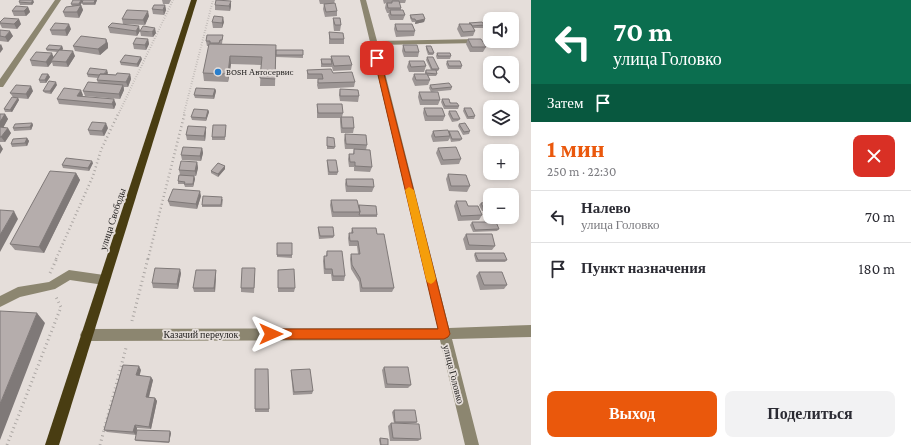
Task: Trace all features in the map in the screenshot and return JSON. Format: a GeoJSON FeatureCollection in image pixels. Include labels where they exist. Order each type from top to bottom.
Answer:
{"type":"FeatureCollection","features":[{"type":"Feature","properties":{"kind":"main road","name":"улица Свободы"},"geometry":{"type":"LineString","coordinates":[[52,445],[194,0]]}},
{"type":"Feature","properties":{"kind":"street"},"geometry":{"type":"LineString","coordinates":[[0,85],[58,0]]}},
{"type":"Feature","properties":{"kind":"street","name":"улица Головко"},"geometry":{"type":"LineString","coordinates":[[363,0],[472,445]]}},
{"type":"Feature","properties":{"kind":"street"},"geometry":{"type":"LineString","coordinates":[[373,43],[478,41]]}},
{"type":"Feature","properties":{"kind":"street"},"geometry":{"type":"LineString","coordinates":[[0,302],[18,292],[50,286],[69,275],[104,280]]}},
{"type":"Feature","properties":{"kind":"street","name":"Казачий переулок"},"geometry":{"type":"LineString","coordinates":[[86,335],[444,334],[531,331]]}},
{"type":"Feature","properties":{"kind":"path"},"geometry":{"type":"LineString","coordinates":[[8,445],[61,307],[47,280],[92,176],[101,150],[173,0]]}},
{"type":"Feature","properties":{"kind":"path"},"geometry":{"type":"LineString","coordinates":[[100,445],[213,0]]}},
{"type":"Feature","properties":{"kind":"building"},"geometry":{"type":"Polygon","coordinates":[[[20,0],[33,0],[31,3],[19,2],[20,0]]]}},
{"type":"Feature","properties":{"kind":"building"},"geometry":{"type":"Polygon","coordinates":[[[73,0],[81,0],[79,4],[71,4],[73,0]]]}},
{"type":"Feature","properties":{"kind":"building"},"geometry":{"type":"Polygon","coordinates":[[[83,0],[95,0],[94,3],[82,3],[83,0]]]}},
{"type":"Feature","properties":{"kind":"building"},"geometry":{"type":"Polygon","coordinates":[[[216,0],[231,1],[229,6],[215,5],[216,0]]]}},
{"type":"Feature","properties":{"kind":"building"},"geometry":{"type":"Polygon","coordinates":[[[392,1],[399,1],[401,8],[388,8],[387,3],[392,3],[392,1]]]}},
{"type":"Feature","properties":{"kind":"building"},"geometry":{"type":"Polygon","coordinates":[[[335,3],[337,11],[326,12],[324,4],[335,3]]]}},
{"type":"Feature","properties":{"kind":"building"},"geometry":{"type":"Polygon","coordinates":[[[81,5],[77,12],[63,12],[66,7],[81,5]]]}},
{"type":"Feature","properties":{"kind":"building"},"geometry":{"type":"Polygon","coordinates":[[[154,5],[165,5],[163,10],[152,9],[154,5]]]}},
{"type":"Feature","properties":{"kind":"building"},"geometry":{"type":"Polygon","coordinates":[[[16,6],[28,7],[24,11],[12,11],[16,6]]]}},
{"type":"Feature","properties":{"kind":"building"},"geometry":{"type":"Polygon","coordinates":[[[127,10],[148,11],[143,20],[122,19],[127,10]]]}},
{"type":"Feature","properties":{"kind":"building"},"geometry":{"type":"Polygon","coordinates":[[[390,10],[403,10],[405,15],[391,15],[390,10]]]}},
{"type":"Feature","properties":{"kind":"building"},"geometry":{"type":"Polygon","coordinates":[[[423,14],[425,19],[416,21],[415,19],[412,19],[410,15],[423,14]]]}},
{"type":"Feature","properties":{"kind":"building"},"geometry":{"type":"Polygon","coordinates":[[[214,16],[223,17],[222,23],[212,22],[214,16]]]}},
{"type":"Feature","properties":{"kind":"building"},"geometry":{"type":"Polygon","coordinates":[[[4,18],[19,19],[14,24],[0,23],[4,18]]]}},
{"type":"Feature","properties":{"kind":"building"},"geometry":{"type":"Polygon","coordinates":[[[333,18],[340,18],[341,25],[335,25],[333,18]]]}},
{"type":"Feature","properties":{"kind":"building"},"geometry":{"type":"Polygon","coordinates":[[[482,22],[483,25],[472,26],[469,23],[482,22]]]}},
{"type":"Feature","properties":{"kind":"building"},"geometry":{"type":"Polygon","coordinates":[[[55,23],[69,24],[65,30],[50,30],[55,23]]]}},
{"type":"Feature","properties":{"kind":"building"},"geometry":{"type":"Polygon","coordinates":[[[112,23],[139,26],[136,31],[108,27],[112,23]]]}},
{"type":"Feature","properties":{"kind":"building"},"geometry":{"type":"Polygon","coordinates":[[[395,24],[412,24],[415,31],[397,31],[395,24]]]}},
{"type":"Feature","properties":{"kind":"building"},"geometry":{"type":"Polygon","coordinates":[[[459,24],[471,24],[475,31],[463,32],[459,24]]]}},
{"type":"Feature","properties":{"kind":"building"},"geometry":{"type":"Polygon","coordinates":[[[143,26],[155,28],[152,32],[140,31],[143,26]]]}},
{"type":"Feature","properties":{"kind":"building"},"geometry":{"type":"Polygon","coordinates":[[[0,30],[10,31],[5,37],[0,36],[0,30]]]}},
{"type":"Feature","properties":{"kind":"building"},"geometry":{"type":"Polygon","coordinates":[[[329,32],[343,33],[344,39],[330,39],[329,32]]]}},
{"type":"Feature","properties":{"kind":"building"},"geometry":{"type":"Polygon","coordinates":[[[207,35],[223,35],[222,40],[220,40],[219,43],[210,43],[210,41],[206,41],[207,35]]]}},
{"type":"Feature","properties":{"kind":"building"},"geometry":{"type":"Polygon","coordinates":[[[81,36],[106,39],[106,43],[98,49],[73,46],[81,36]]]}},
{"type":"Feature","properties":{"kind":"building"},"geometry":{"type":"Polygon","coordinates":[[[136,38],[148,39],[145,45],[133,44],[136,38]]]}},
{"type":"Feature","properties":{"kind":"building"},"geometry":{"type":"Polygon","coordinates":[[[468,39],[481,39],[483,47],[472,47],[468,39]]]}},
{"type":"Feature","properties":{"kind":"building"},"geometry":{"type":"Polygon","coordinates":[[[209,44],[276,45],[275,79],[260,78],[262,57],[230,56],[228,74],[203,73],[209,44]]]}},
{"type":"Feature","properties":{"kind":"building"},"geometry":{"type":"Polygon","coordinates":[[[49,45],[62,46],[59,50],[46,49],[49,45]]]}},
{"type":"Feature","properties":{"kind":"building"},"geometry":{"type":"Polygon","coordinates":[[[403,45],[417,45],[419,52],[405,52],[403,45]]]}},
{"type":"Feature","properties":{"kind":"building"},"geometry":{"type":"Polygon","coordinates":[[[426,46],[431,46],[434,53],[429,53],[426,46]]]}},
{"type":"Feature","properties":{"kind":"building"},"geometry":{"type":"Polygon","coordinates":[[[59,50],[73,51],[66,62],[51,61],[59,50]]]}},
{"type":"Feature","properties":{"kind":"building"},"geometry":{"type":"Polygon","coordinates":[[[276,50],[303,50],[303,55],[276,55],[276,50]]]}},
{"type":"Feature","properties":{"kind":"building"},"geometry":{"type":"Polygon","coordinates":[[[36,52],[52,53],[46,62],[30,60],[36,52]]]}},
{"type":"Feature","properties":{"kind":"building"},"geometry":{"type":"Polygon","coordinates":[[[437,53],[450,53],[451,56],[438,56],[437,53]]]}},
{"type":"Feature","properties":{"kind":"building"},"geometry":{"type":"Polygon","coordinates":[[[125,55],[141,57],[137,64],[120,62],[125,55]]]}},
{"type":"Feature","properties":{"kind":"building"},"geometry":{"type":"Polygon","coordinates":[[[331,56],[349,56],[352,65],[334,66],[331,56]]]}},
{"type":"Feature","properties":{"kind":"building"},"geometry":{"type":"Polygon","coordinates":[[[427,57],[433,57],[439,69],[432,69],[427,57]]]}},
{"type":"Feature","properties":{"kind":"building"},"geometry":{"type":"Polygon","coordinates":[[[321,59],[331,59],[332,64],[322,64],[321,59]]]}},
{"type":"Feature","properties":{"kind":"building"},"geometry":{"type":"Polygon","coordinates":[[[409,61],[424,61],[426,66],[411,67],[409,61]]]}},
{"type":"Feature","properties":{"kind":"building"},"geometry":{"type":"Polygon","coordinates":[[[447,61],[460,61],[462,66],[449,66],[447,61]]]}},
{"type":"Feature","properties":{"kind":"building"},"geometry":{"type":"Polygon","coordinates":[[[90,68],[107,70],[104,74],[99,75],[87,74],[90,68]]]}},
{"type":"Feature","properties":{"kind":"building"},"geometry":{"type":"Polygon","coordinates":[[[331,69],[333,73],[352,72],[355,82],[318,83],[318,79],[323,79],[322,74],[308,74],[307,70],[331,69]]]}},
{"type":"Feature","properties":{"kind":"building"},"geometry":{"type":"Polygon","coordinates":[[[426,70],[436,70],[437,74],[426,73],[426,70]]]}},
{"type":"Feature","properties":{"kind":"building"},"geometry":{"type":"Polygon","coordinates":[[[117,73],[130,74],[126,82],[97,80],[100,74],[116,75],[117,73]]]}},
{"type":"Feature","properties":{"kind":"building"},"geometry":{"type":"Polygon","coordinates":[[[42,74],[48,74],[45,80],[39,80],[42,74]]]}},
{"type":"Feature","properties":{"kind":"building"},"geometry":{"type":"Polygon","coordinates":[[[414,74],[427,74],[430,80],[416,80],[414,74]]]}},
{"type":"Feature","properties":{"kind":"building"},"geometry":{"type":"Polygon","coordinates":[[[49,81],[56,82],[50,91],[43,91],[49,81]]]}},
{"type":"Feature","properties":{"kind":"building"},"geometry":{"type":"Polygon","coordinates":[[[88,82],[123,85],[119,94],[83,91],[88,82]]]}},
{"type":"Feature","properties":{"kind":"building"},"geometry":{"type":"Polygon","coordinates":[[[449,83],[452,87],[432,89],[430,85],[449,83]]]}},
{"type":"Feature","properties":{"kind":"building"},"geometry":{"type":"Polygon","coordinates":[[[16,85],[31,86],[26,94],[10,93],[16,85]]]}},
{"type":"Feature","properties":{"kind":"building"},"geometry":{"type":"Polygon","coordinates":[[[64,88],[81,90],[77,96],[114,99],[112,104],[57,99],[64,88]]]}},
{"type":"Feature","properties":{"kind":"building"},"geometry":{"type":"Polygon","coordinates":[[[196,88],[215,89],[213,96],[194,95],[196,88]]]}},
{"type":"Feature","properties":{"kind":"building"},"geometry":{"type":"Polygon","coordinates":[[[340,89],[358,90],[359,96],[340,96],[340,89]]]}},
{"type":"Feature","properties":{"kind":"building"},"geometry":{"type":"Polygon","coordinates":[[[419,92],[438,92],[440,100],[422,100],[419,92]]]}},
{"type":"Feature","properties":{"kind":"building"},"geometry":{"type":"Polygon","coordinates":[[[12,97],[18,98],[10,110],[4,109],[12,97]]]}},
{"type":"Feature","properties":{"kind":"building"},"geometry":{"type":"Polygon","coordinates":[[[442,99],[449,99],[450,103],[457,103],[459,106],[445,106],[442,99]]]}},
{"type":"Feature","properties":{"kind":"building"},"geometry":{"type":"Polygon","coordinates":[[[317,104],[342,104],[343,113],[318,113],[317,104]]]}},
{"type":"Feature","properties":{"kind":"building"},"geometry":{"type":"Polygon","coordinates":[[[424,108],[442,108],[445,116],[427,116],[424,108]]]}},
{"type":"Feature","properties":{"kind":"building"},"geometry":{"type":"Polygon","coordinates":[[[464,108],[471,108],[475,116],[468,117],[464,108]]]}},
{"type":"Feature","properties":{"kind":"building"},"geometry":{"type":"Polygon","coordinates":[[[194,109],[208,110],[206,118],[191,117],[194,109]]]}},
{"type":"Feature","properties":{"kind":"building"},"geometry":{"type":"Polygon","coordinates":[[[449,111],[456,111],[460,119],[453,119],[449,111]]]}},
{"type":"Feature","properties":{"kind":"building"},"geometry":{"type":"Polygon","coordinates":[[[0,114],[5,114],[0,122],[0,114]]]}},
{"type":"Feature","properties":{"kind":"building"},"geometry":{"type":"Polygon","coordinates":[[[341,117],[353,117],[354,128],[342,128],[341,117]]]}},
{"type":"Feature","properties":{"kind":"building"},"geometry":{"type":"Polygon","coordinates":[[[92,122],[106,123],[102,131],[88,130],[92,122]]]}},
{"type":"Feature","properties":{"kind":"building"},"geometry":{"type":"Polygon","coordinates":[[[32,123],[30,127],[13,128],[15,124],[32,123]]]}},
{"type":"Feature","properties":{"kind":"building"},"geometry":{"type":"Polygon","coordinates":[[[465,123],[470,131],[464,132],[459,124],[465,123]]]}},
{"type":"Feature","properties":{"kind":"building"},"geometry":{"type":"Polygon","coordinates":[[[213,125],[226,125],[225,137],[212,137],[213,125]]]}},
{"type":"Feature","properties":{"kind":"building"},"geometry":{"type":"Polygon","coordinates":[[[188,126],[206,127],[204,136],[186,135],[188,126]]]}},
{"type":"Feature","properties":{"kind":"building"},"geometry":{"type":"Polygon","coordinates":[[[0,127],[8,128],[1,137],[0,137],[0,127]]]}},
{"type":"Feature","properties":{"kind":"building"},"geometry":{"type":"Polygon","coordinates":[[[448,130],[450,136],[435,137],[433,131],[448,130]]]}},
{"type":"Feature","properties":{"kind":"building"},"geometry":{"type":"Polygon","coordinates":[[[449,131],[458,131],[462,139],[452,139],[449,131]]]}},
{"type":"Feature","properties":{"kind":"building"},"geometry":{"type":"Polygon","coordinates":[[[345,134],[366,135],[367,145],[346,144],[345,134]]]}},
{"type":"Feature","properties":{"kind":"building"},"geometry":{"type":"Polygon","coordinates":[[[327,137],[334,138],[335,147],[327,146],[327,137]]]}},
{"type":"Feature","properties":{"kind":"building"},"geometry":{"type":"Polygon","coordinates":[[[27,138],[25,143],[11,144],[13,139],[27,138]]]}},
{"type":"Feature","properties":{"kind":"building"},"geometry":{"type":"Polygon","coordinates":[[[183,147],[202,148],[200,156],[181,155],[183,147]]]}},
{"type":"Feature","properties":{"kind":"building"},"geometry":{"type":"Polygon","coordinates":[[[456,147],[461,159],[443,160],[438,148],[456,147]]]}},
{"type":"Feature","properties":{"kind":"building"},"geometry":{"type":"Polygon","coordinates":[[[354,149],[370,150],[372,167],[355,166],[355,162],[350,162],[349,154],[354,154],[354,149]]]}},
{"type":"Feature","properties":{"kind":"building"},"geometry":{"type":"Polygon","coordinates":[[[66,158],[92,161],[88,168],[62,165],[66,158]]]}},
{"type":"Feature","properties":{"kind":"building"},"geometry":{"type":"Polygon","coordinates":[[[327,160],[336,160],[338,172],[329,172],[327,160]]]}},
{"type":"Feature","properties":{"kind":"building"},"geometry":{"type":"Polygon","coordinates":[[[181,161],[197,162],[195,171],[179,170],[181,161]]]}},
{"type":"Feature","properties":{"kind":"building"},"geometry":{"type":"Polygon","coordinates":[[[218,163],[225,166],[218,174],[211,171],[218,163]]]}},
{"type":"Feature","properties":{"kind":"building"},"geometry":{"type":"Polygon","coordinates":[[[50,171],[76,173],[39,247],[10,244],[50,171]]]}},
{"type":"Feature","properties":{"kind":"building"},"geometry":{"type":"Polygon","coordinates":[[[448,174],[466,175],[470,186],[451,186],[448,174]]]}},
{"type":"Feature","properties":{"kind":"building"},"geometry":{"type":"Polygon","coordinates":[[[179,175],[194,176],[193,184],[184,184],[185,182],[178,181],[179,175]]]}},
{"type":"Feature","properties":{"kind":"building"},"geometry":{"type":"Polygon","coordinates":[[[346,179],[373,179],[374,187],[347,186],[346,179]]]}},
{"type":"Feature","properties":{"kind":"building"},"geometry":{"type":"Polygon","coordinates":[[[173,189],[200,191],[196,204],[168,201],[173,189]]]}},
{"type":"Feature","properties":{"kind":"building"},"geometry":{"type":"Polygon","coordinates":[[[203,196],[222,197],[221,205],[202,205],[203,196]]]}},
{"type":"Feature","properties":{"kind":"building"},"geometry":{"type":"Polygon","coordinates":[[[331,200],[357,200],[360,212],[333,212],[331,200]]]}},
{"type":"Feature","properties":{"kind":"building"},"geometry":{"type":"Polygon","coordinates":[[[456,201],[466,201],[468,206],[478,206],[482,215],[461,216],[456,201]]]}},
{"type":"Feature","properties":{"kind":"building"},"geometry":{"type":"Polygon","coordinates":[[[359,205],[376,206],[377,215],[359,215],[359,205]]]}},
{"type":"Feature","properties":{"kind":"building"},"geometry":{"type":"Polygon","coordinates":[[[0,210],[14,211],[0,235],[0,210]]]}},
{"type":"Feature","properties":{"kind":"building"},"geometry":{"type":"Polygon","coordinates":[[[472,222],[497,224],[499,229],[475,230],[472,222]]]}},
{"type":"Feature","properties":{"kind":"building"},"geometry":{"type":"Polygon","coordinates":[[[318,227],[333,227],[334,236],[320,236],[318,227]]]}},
{"type":"Feature","properties":{"kind":"building"},"geometry":{"type":"Polygon","coordinates":[[[352,228],[376,228],[377,234],[384,234],[394,288],[362,288],[360,278],[352,265],[351,254],[360,254],[358,241],[350,241],[349,233],[353,233],[352,228]]]}},
{"type":"Feature","properties":{"kind":"building"},"geometry":{"type":"Polygon","coordinates":[[[466,234],[492,234],[495,246],[469,245],[466,234]]]}},
{"type":"Feature","properties":{"kind":"building"},"geometry":{"type":"Polygon","coordinates":[[[277,243],[292,243],[292,255],[277,255],[277,243]]]}},
{"type":"Feature","properties":{"kind":"building"},"geometry":{"type":"Polygon","coordinates":[[[327,251],[342,251],[345,276],[333,276],[332,269],[325,269],[324,256],[327,256],[327,251]]]}},
{"type":"Feature","properties":{"kind":"building"},"geometry":{"type":"Polygon","coordinates":[[[475,253],[504,253],[507,260],[478,260],[475,253]]]}},
{"type":"Feature","properties":{"kind":"building"},"geometry":{"type":"Polygon","coordinates":[[[155,268],[180,269],[177,284],[152,283],[155,268]]]}},
{"type":"Feature","properties":{"kind":"building"},"geometry":{"type":"Polygon","coordinates":[[[242,268],[255,268],[254,288],[241,288],[242,268]]]}},
{"type":"Feature","properties":{"kind":"building"},"geometry":{"type":"Polygon","coordinates":[[[294,269],[295,288],[278,288],[278,270],[294,269]]]}},
{"type":"Feature","properties":{"kind":"building"},"geometry":{"type":"Polygon","coordinates":[[[196,270],[216,270],[214,288],[193,288],[196,270]]]}},
{"type":"Feature","properties":{"kind":"building"},"geometry":{"type":"Polygon","coordinates":[[[479,272],[502,272],[507,285],[484,285],[479,272]]]}},
{"type":"Feature","properties":{"kind":"building"},"geometry":{"type":"Polygon","coordinates":[[[0,311],[37,313],[0,404],[0,311]]]}},
{"type":"Feature","properties":{"kind":"building"},"geometry":{"type":"Polygon","coordinates":[[[123,365],[139,366],[136,375],[151,377],[146,397],[155,398],[149,427],[135,425],[133,432],[104,430],[123,365]]]}},
{"type":"Feature","properties":{"kind":"building"},"geometry":{"type":"Polygon","coordinates":[[[384,367],[408,367],[411,385],[387,384],[384,367]]]}},
{"type":"Feature","properties":{"kind":"building"},"geometry":{"type":"Polygon","coordinates":[[[255,369],[268,369],[269,409],[255,409],[255,369]]]}},
{"type":"Feature","properties":{"kind":"building"},"geometry":{"type":"Polygon","coordinates":[[[310,369],[313,391],[294,392],[291,370],[310,369]]]}},
{"type":"Feature","properties":{"kind":"building"},"geometry":{"type":"Polygon","coordinates":[[[394,410],[415,410],[417,422],[395,422],[394,410]]]}},
{"type":"Feature","properties":{"kind":"building"},"geometry":{"type":"Polygon","coordinates":[[[391,423],[419,424],[421,439],[393,438],[391,423]]]}},
{"type":"Feature","properties":{"kind":"building"},"geometry":{"type":"Polygon","coordinates":[[[137,430],[170,431],[169,442],[135,440],[137,430]]]}},
{"type":"Feature","properties":{"kind":"building"},"geometry":{"type":"Polygon","coordinates":[[[380,438],[388,439],[388,445],[381,445],[380,438]]]}},
{"type":"Feature","properties":{"kind":"slow traffic"},"geometry":{"type":"LineString","coordinates":[[409,190],[431,279]]}},
{"type":"Feature","properties":{"kind":"place","name":"BOSH Автосервис"},"geometry":{"type":"Point","coordinates":[218,72]}},
{"type":"Feature","properties":{"kind":"route"},"geometry":{"type":"LineString","coordinates":[[271,334],[444,334],[377,58]]}}]}
